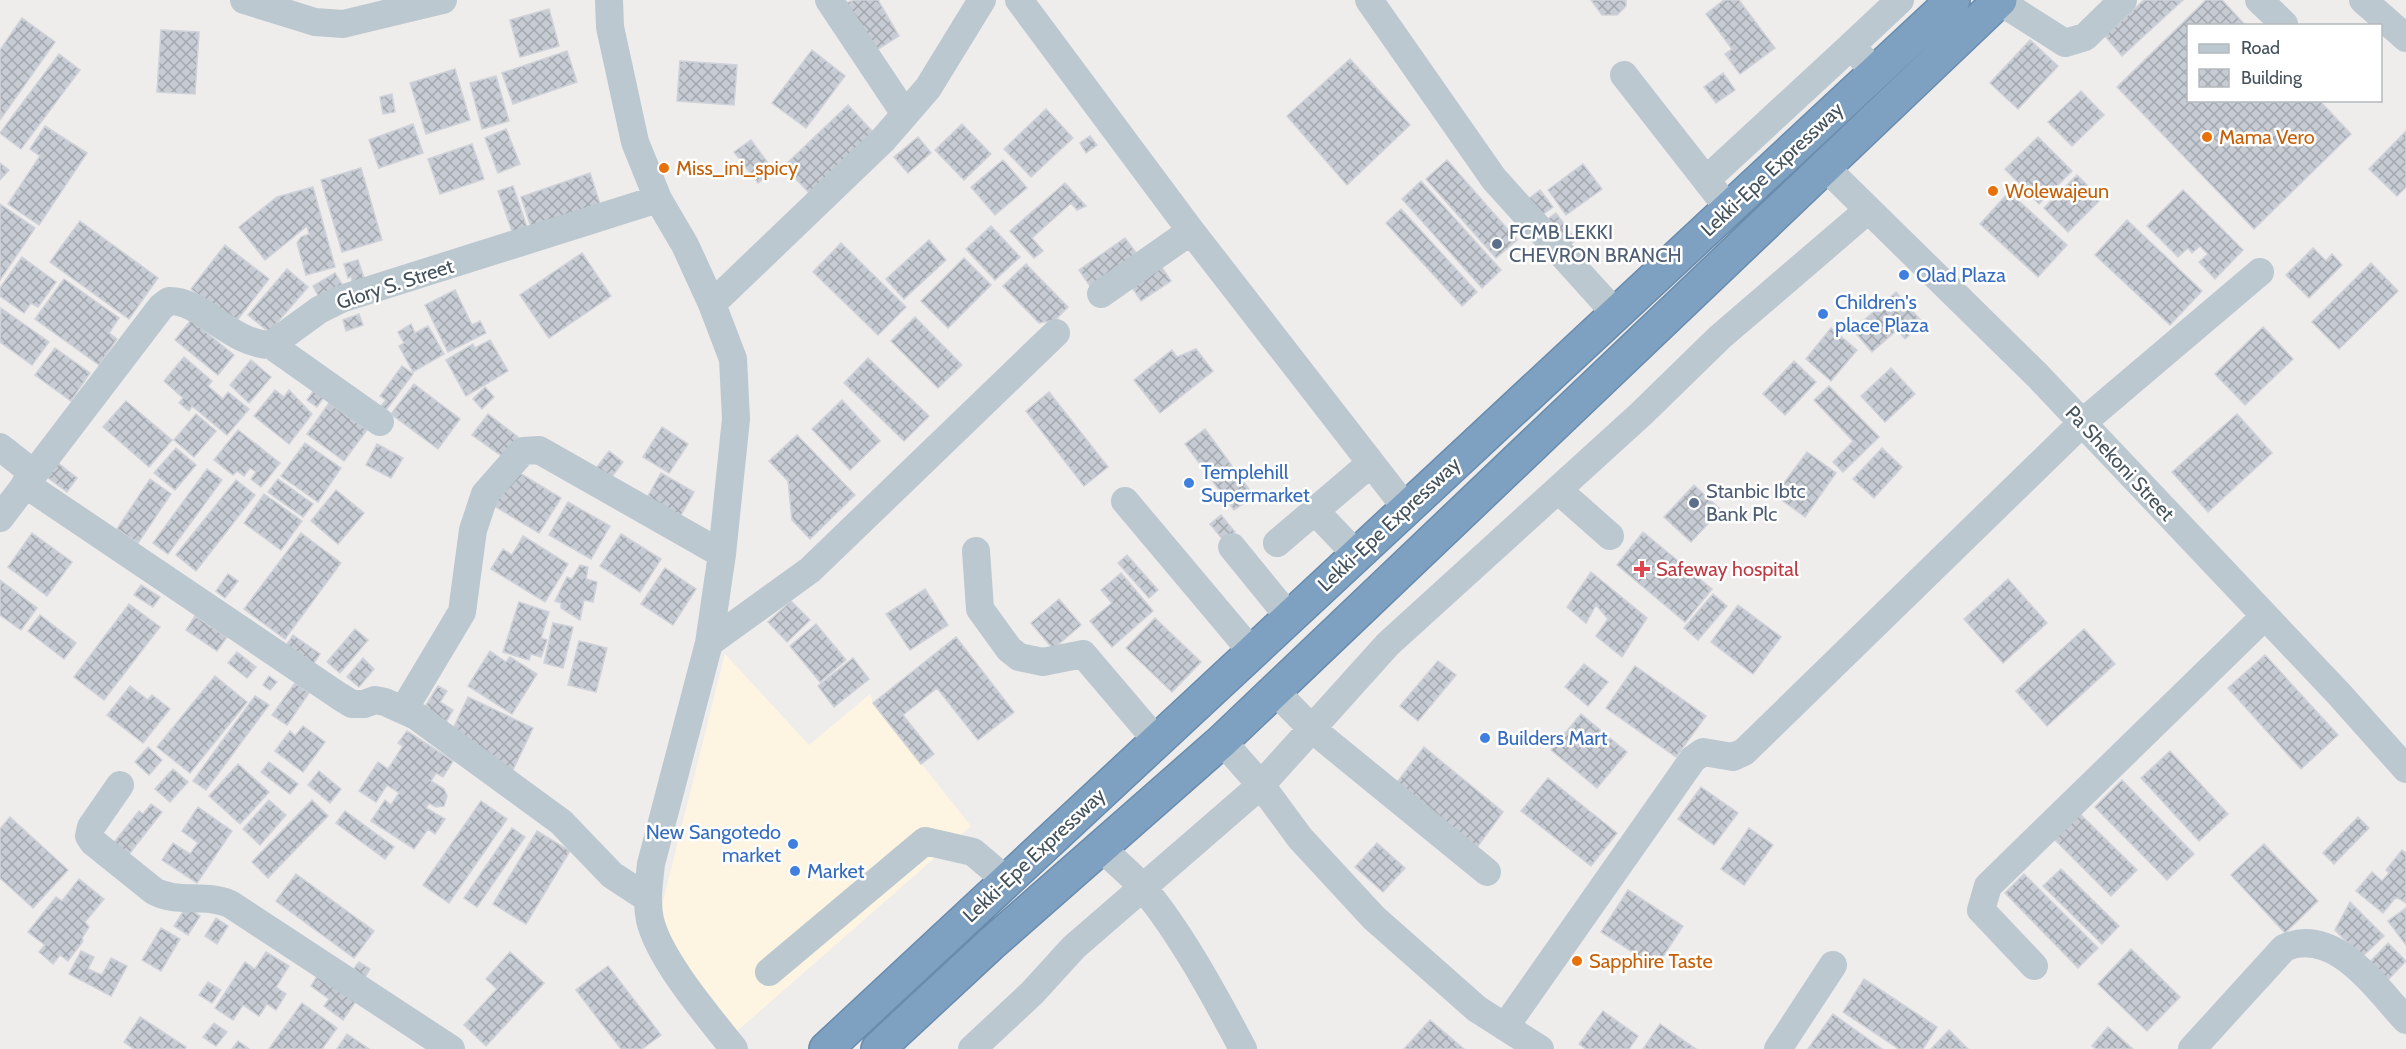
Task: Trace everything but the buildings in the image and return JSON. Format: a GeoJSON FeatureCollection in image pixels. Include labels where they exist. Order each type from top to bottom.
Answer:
{"type":"FeatureCollection","features":[{"type":"Feature","properties":{"kind":"highway","name":"Lekki-Epe Expressway"},"geometry":{"type":"LineString","coordinates":[[826,1049],[1953,0]]}},
{"type":"Feature","properties":{"kind":"highway","name":"Lekki-Epe Expressway"},"geometry":{"type":"LineString","coordinates":[[878,1049],[991,944],[1222,741],[2000,0]]}},
{"type":"Feature","properties":{"kind":"street"},"geometry":{"type":"LineString","coordinates":[[244,0],[288,7],[315,22],[343,24],[443,0]]}},
{"type":"Feature","properties":{"kind":"street"},"geometry":{"type":"LineString","coordinates":[[609,0],[610,27],[635,142],[658,199],[685,245],[712,304],[733,359],[736,419],[722,554],[709,643],[651,864],[647,898],[650,921],[662,950],[734,1049]]}},
{"type":"Feature","properties":{"kind":"street"},"geometry":{"type":"LineString","coordinates":[[829,0],[905,114]]}},
{"type":"Feature","properties":{"kind":"street"},"geometry":{"type":"LineString","coordinates":[[712,304],[882,141],[928,88],[982,0]]}},
{"type":"Feature","properties":{"kind":"street"},"geometry":{"type":"LineString","coordinates":[[1019,0],[1191,231],[1406,508]]}},
{"type":"Feature","properties":{"kind":"street"},"geometry":{"type":"LineString","coordinates":[[1369,0],[1494,179],[1616,314]]}},
{"type":"Feature","properties":{"kind":"street"},"geometry":{"type":"LineString","coordinates":[[1707,180],[1900,0]]}},
{"type":"Feature","properties":{"kind":"street"},"geometry":{"type":"LineString","coordinates":[[2000,0],[2065,43],[2085,37],[2122,0]]}},
{"type":"Feature","properties":{"kind":"street"},"geometry":{"type":"LineString","coordinates":[[2259,0],[2284,24]]}},
{"type":"Feature","properties":{"kind":"street"},"geometry":{"type":"LineString","coordinates":[[2363,0],[2406,38]]}},
{"type":"Feature","properties":{"kind":"street"},"geometry":{"type":"LineString","coordinates":[[1851,46],[1875,72]]}},
{"type":"Feature","properties":{"kind":"street"},"geometry":{"type":"LineString","coordinates":[[1624,75],[1728,210]]}},
{"type":"Feature","properties":{"kind":"street","name":"Pa Shekoni Street"},"geometry":{"type":"LineString","coordinates":[[1825,167],[2029,367],[2265,616],[2406,769]]}},
{"type":"Feature","properties":{"kind":"street","name":"Glory S. Street"},"geometry":{"type":"LineString","coordinates":[[271,345],[319,310],[341,299],[658,199]]}},
{"type":"Feature","properties":{"kind":"street"},"geometry":{"type":"LineString","coordinates":[[972,1049],[1032,993],[1074,947],[1261,785],[1349,684],[1388,644],[1558,490],[1720,337],[1868,210]]}},
{"type":"Feature","properties":{"kind":"street"},"geometry":{"type":"LineString","coordinates":[[1101,294],[1191,231]]}},
{"type":"Feature","properties":{"kind":"street"},"geometry":{"type":"LineString","coordinates":[[1505,1027],[1694,759],[1703,752],[1733,757],[1752,746],[2082,423],[2260,272]]}},
{"type":"Feature","properties":{"kind":"street"},"geometry":{"type":"LineString","coordinates":[[0,518],[161,307],[169,301],[184,303],[240,339],[260,345],[271,345],[380,422]]}},
{"type":"Feature","properties":{"kind":"street"},"geometry":{"type":"LineString","coordinates":[[709,643],[810,570],[1056,333]]}},
{"type":"Feature","properties":{"kind":"street"},"geometry":{"type":"LineString","coordinates":[[0,447],[29,479],[339,696],[352,704],[364,704],[375,700],[404,709],[561,822],[612,875],[647,898]]}},
{"type":"Feature","properties":{"kind":"street"},"geometry":{"type":"LineString","coordinates":[[404,709],[462,612],[472,530],[485,494],[523,451],[539,450],[722,554]]}},
{"type":"Feature","properties":{"kind":"street"},"geometry":{"type":"LineString","coordinates":[[1277,543],[1371,463]]}},
{"type":"Feature","properties":{"kind":"street"},"geometry":{"type":"LineString","coordinates":[[1558,490],[1610,536]]}},
{"type":"Feature","properties":{"kind":"street"},"geometry":{"type":"LineString","coordinates":[[1125,501],[1252,652]]}},
{"type":"Feature","properties":{"kind":"street"},"geometry":{"type":"LineString","coordinates":[[1315,511],[1356,554]]}},
{"type":"Feature","properties":{"kind":"street"},"geometry":{"type":"LineString","coordinates":[[1232,547],[1289,617]]}},
{"type":"Feature","properties":{"kind":"street"},"geometry":{"type":"LineString","coordinates":[[976,551],[980,609],[1009,649],[1019,657],[1043,662],[1083,654],[1089,657],[1156,741]]}},
{"type":"Feature","properties":{"kind":"street"},"geometry":{"type":"LineString","coordinates":[[2034,966],[1980,910],[1988,886],[2265,616]]}},
{"type":"Feature","properties":{"kind":"street"},"geometry":{"type":"LineString","coordinates":[[1275,691],[1312,729],[1487,872]]}},
{"type":"Feature","properties":{"kind":"street"},"geometry":{"type":"LineString","coordinates":[[1222,741],[1261,785],[1300,838],[1374,918],[1477,1009],[1540,1049]]}},
{"type":"Feature","properties":{"kind":"street"},"geometry":{"type":"LineString","coordinates":[[120,785],[91,827],[89,836],[93,842],[154,891],[163,896],[217,898],[230,904],[451,1049]]}},
{"type":"Feature","properties":{"kind":"street"},"geometry":{"type":"LineString","coordinates":[[769,972],[925,841],[973,852],[1006,881]]}},
{"type":"Feature","properties":{"kind":"street"},"geometry":{"type":"LineString","coordinates":[[1101,848],[1143,889],[1214,993],[1243,1049]]}},
{"type":"Feature","properties":{"kind":"street"},"geometry":{"type":"LineString","coordinates":[[2192,1049],[2284,948],[2296,942],[2315,944],[2349,959],[2406,1020]]}},
{"type":"Feature","properties":{"kind":"street"},"geometry":{"type":"LineString","coordinates":[[1778,1049],[1833,965]]}},
{"type":"Feature","properties":{"kind":"shaded area","name":"Market"},"geometry":{"type":"Polygon","coordinates":[[[725,654],[809,745],[870,694],[873,703],[971,826],[735,1033],[679,960],[659,917],[725,654]]]}},
{"type":"Feature","properties":{"kind":"place","name":"Mama Vero"},"geometry":{"type":"Point","coordinates":[2207,137]}},
{"type":"Feature","properties":{"kind":"place","name":"Miss_ini_spicy"},"geometry":{"type":"Point","coordinates":[664,168]}},
{"type":"Feature","properties":{"kind":"place","name":"Wolewajeun"},"geometry":{"type":"Point","coordinates":[1993,191]}},
{"type":"Feature","properties":{"kind":"place","name":"FCMB LEKKI CHEVRON BRANCH"},"geometry":{"type":"Point","coordinates":[1497,244]}},
{"type":"Feature","properties":{"kind":"place","name":"Olad Plaza"},"geometry":{"type":"Point","coordinates":[1904,275]}},
{"type":"Feature","properties":{"kind":"place","name":"Children's place Plaza"},"geometry":{"type":"Point","coordinates":[1823,314]}},
{"type":"Feature","properties":{"kind":"place","name":"Templehill Supermarket"},"geometry":{"type":"Point","coordinates":[1189,483]}},
{"type":"Feature","properties":{"kind":"place","name":"Stanbic Ibtc Bank Plc"},"geometry":{"type":"Point","coordinates":[1694,503]}},
{"type":"Feature","properties":{"kind":"place","name":"Safeway hospital"},"geometry":{"type":"Point","coordinates":[1642,569]}},
{"type":"Feature","properties":{"kind":"place","name":"Builders Mart"},"geometry":{"type":"Point","coordinates":[1485,738]}},
{"type":"Feature","properties":{"kind":"place","name":"New Sangotedo market"},"geometry":{"type":"Point","coordinates":[793,844]}},
{"type":"Feature","properties":{"kind":"place","name":"Market"},"geometry":{"type":"Point","coordinates":[795,871]}},
{"type":"Feature","properties":{"kind":"place","name":"Sapphire Taste"},"geometry":{"type":"Point","coordinates":[1577,961]}}]}
